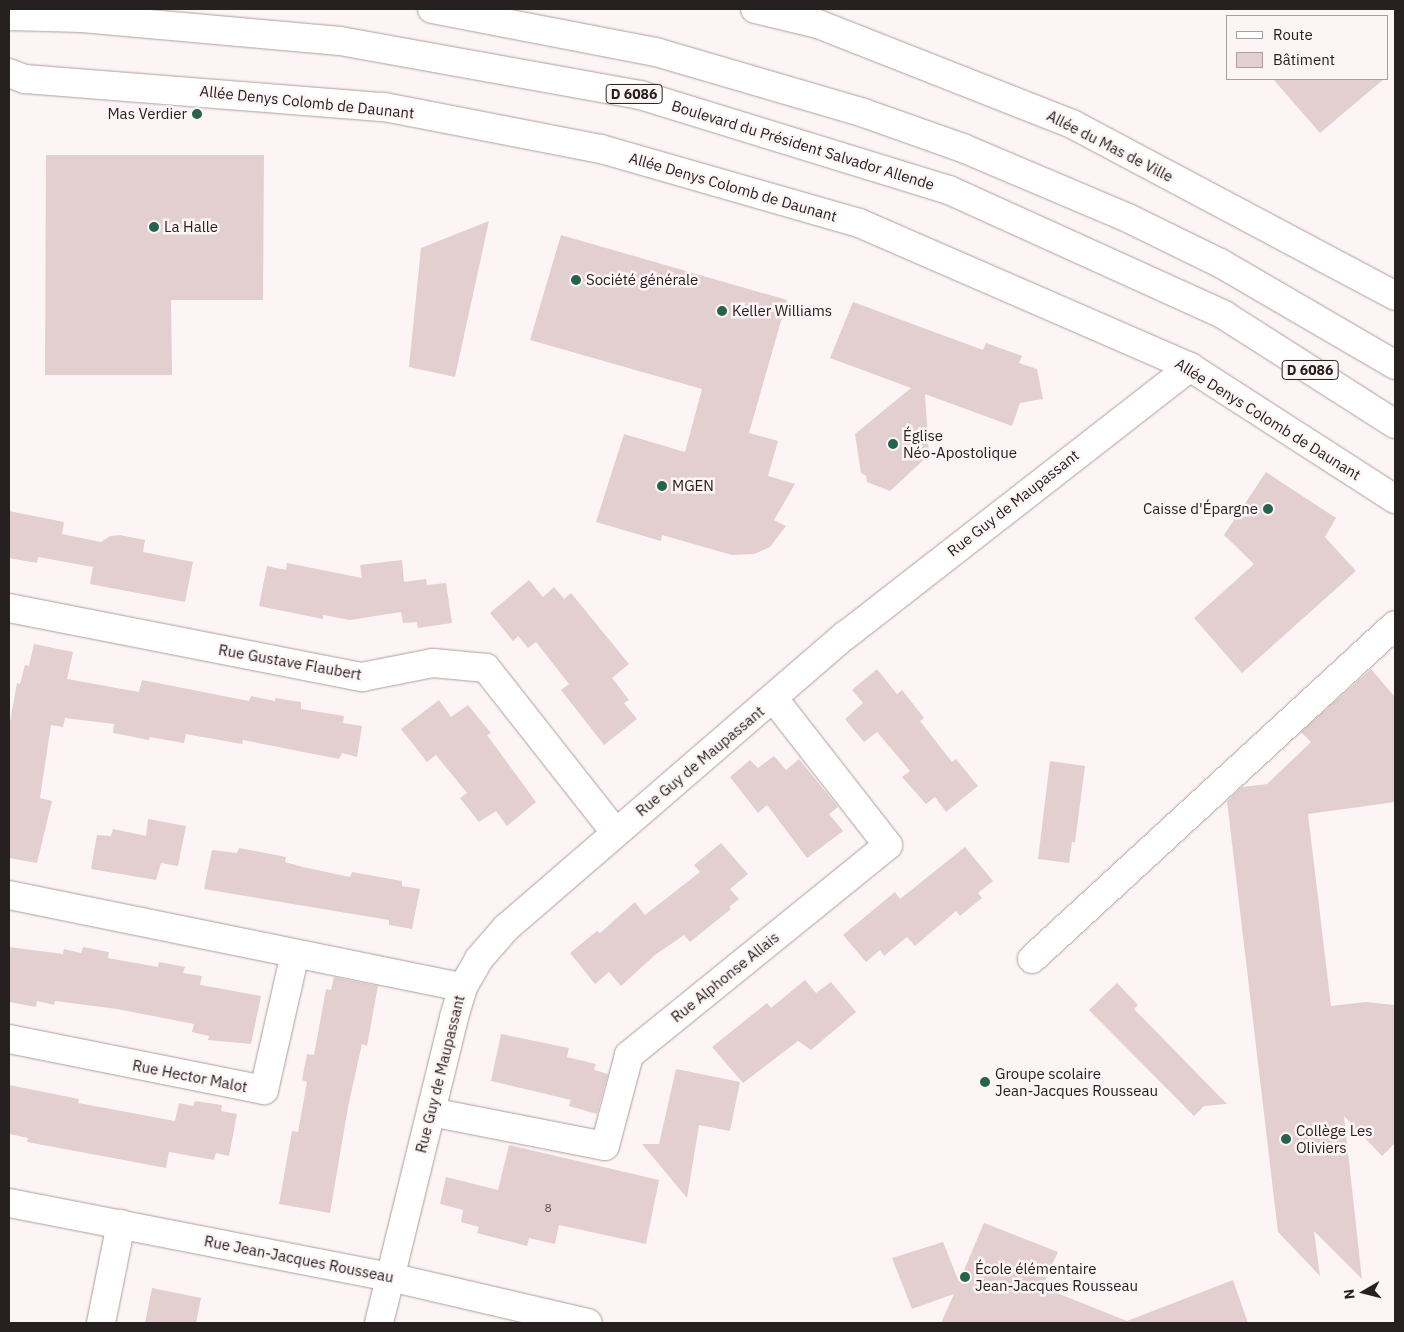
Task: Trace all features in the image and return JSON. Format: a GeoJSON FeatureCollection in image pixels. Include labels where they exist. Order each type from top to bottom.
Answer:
{"type":"FeatureCollection","features":[{"type":"Feature","properties":{"kind":"street"},"geometry":{"type":"LineString","coordinates":[[432,9],[656,52],[855,110],[963,148],[1050,183],[1211,259],[1395,364]]}},
{"type":"Feature","properties":{"kind":"street","name":"Allée du Mas de Ville"},"geometry":{"type":"LineString","coordinates":[[754,9],[818,24],[1072,124],[1395,296]]}},
{"type":"Feature","properties":{"kind":"street","name":"Boulevard du Président Salvador Allende"},"geometry":{"type":"LineString","coordinates":[[9,16],[82,18],[340,41],[640,95],[948,190],[1224,316],[1395,424]]}},
{"type":"Feature","properties":{"kind":"street","name":"Allée Denys Colomb de Daunant"},"geometry":{"type":"LineString","coordinates":[[9,73],[25,79],[384,107],[601,149],[859,223],[1190,367],[1395,499]]}},
{"type":"Feature","properties":{"kind":"street","name":"Rue Guy de Maupassant"},"geometry":{"type":"LineString","coordinates":[[379,1323],[462,988],[479,959],[506,928],[615,832],[904,588],[1190,367]]}},
{"type":"Feature","properties":{"kind":"street","name":"Rue Gustave Flaubert"},"geometry":{"type":"LineString","coordinates":[[9,608],[362,677],[433,663],[486,668],[615,832]]}},
{"type":"Feature","properties":{"kind":"street"},"geometry":{"type":"LineString","coordinates":[[1032,959],[1395,625]]}},
{"type":"Feature","properties":{"kind":"street","name":"Rue Alphonse Allais"},"geometry":{"type":"LineString","coordinates":[[431,1112],[604,1146],[629,1055],[888,845],[774,699]]}},
{"type":"Feature","properties":{"kind":"street"},"geometry":{"type":"LineString","coordinates":[[9,895],[462,988]]}},
{"type":"Feature","properties":{"kind":"street","name":"Rue Hector Malot"},"geometry":{"type":"LineString","coordinates":[[9,1039],[264,1090],[295,954]]}},
{"type":"Feature","properties":{"kind":"street","name":"Rue Jean-Jacques Rousseau"},"geometry":{"type":"LineString","coordinates":[[9,1203],[390,1276],[588,1323]]}},
{"type":"Feature","properties":{"kind":"street"},"geometry":{"type":"LineString","coordinates":[[100,1323],[122,1224]]}},
{"type":"Feature","properties":{"kind":"building"},"geometry":{"type":"Polygon","coordinates":[[[1274,80],[1383,80],[1320,133],[1274,80]]]}},
{"type":"Feature","properties":{"kind":"building","name":"La Halle"},"geometry":{"type":"Polygon","coordinates":[[[46,155],[264,155],[263,300],[171,300],[172,375],[45,375],[46,155]]]}},
{"type":"Feature","properties":{"kind":"building"},"geometry":{"type":"Polygon","coordinates":[[[489,221],[455,377],[409,367],[421,248],[489,221]]]}},
{"type":"Feature","properties":{"kind":"building"},"geometry":{"type":"Polygon","coordinates":[[[561,235],[787,300],[749,433],[778,441],[768,476],[795,484],[774,520],[786,526],[770,547],[754,554],[732,555],[662,535],[661,541],[596,522],[624,434],[685,452],[702,389],[530,340],[561,235]]]}},
{"type":"Feature","properties":{"kind":"building"},"geometry":{"type":"Polygon","coordinates":[[[853,302],[983,350],[986,343],[1022,356],[1019,363],[1037,369],[1043,399],[1020,403],[1012,426],[925,394],[929,455],[890,491],[867,482],[866,476],[861,473],[855,434],[911,388],[830,358],[853,302]]]}},
{"type":"Feature","properties":{"kind":"building"},"geometry":{"type":"Polygon","coordinates":[[[1266,472],[1336,518],[1325,537],[1356,571],[1242,673],[1194,618],[1254,564],[1224,535],[1266,472]]]}},
{"type":"Feature","properties":{"kind":"building"},"geometry":{"type":"Polygon","coordinates":[[[9,511],[64,522],[62,534],[101,542],[110,536],[120,535],[145,540],[143,552],[193,562],[185,602],[90,584],[93,567],[38,557],[37,563],[9,558],[9,511]]]}},
{"type":"Feature","properties":{"kind":"building"},"geometry":{"type":"Polygon","coordinates":[[[402,560],[404,582],[426,579],[427,585],[446,583],[452,623],[418,628],[417,622],[403,623],[401,612],[350,620],[323,615],[323,619],[259,606],[267,566],[286,570],[287,563],[362,578],[360,565],[402,560]]]}},
{"type":"Feature","properties":{"kind":"building"},"geometry":{"type":"Polygon","coordinates":[[[529,580],[543,597],[554,587],[564,599],[571,593],[629,664],[612,678],[629,700],[624,703],[637,719],[604,745],[561,690],[569,684],[536,642],[528,648],[518,636],[513,641],[490,613],[529,580]]]}},
{"type":"Feature","properties":{"kind":"building"},"geometry":{"type":"Polygon","coordinates":[[[34,644],[73,652],[67,679],[139,692],[142,680],[249,701],[251,696],[275,701],[275,698],[301,702],[301,709],[344,716],[343,723],[362,726],[357,757],[342,753],[339,759],[243,740],[242,744],[186,734],[184,743],[150,737],[149,740],[113,733],[114,724],[65,718],[63,727],[51,725],[40,798],[52,801],[37,863],[9,858],[9,727],[17,683],[20,684],[25,665],[29,666],[34,644]]]}},
{"type":"Feature","properties":{"kind":"building"},"geometry":{"type":"Polygon","coordinates":[[[877,669],[897,694],[902,690],[924,718],[920,721],[952,762],[956,759],[978,786],[946,812],[935,797],[926,804],[902,777],[910,771],[877,732],[864,742],[845,719],[863,703],[852,690],[877,669]]]}},
{"type":"Feature","properties":{"kind":"building"},"geometry":{"type":"Polygon","coordinates":[[[1371,669],[1395,697],[1395,802],[1308,814],[1331,1006],[1366,1002],[1395,1005],[1395,1143],[1382,1156],[1344,1116],[1362,1279],[1314,1231],[1320,1276],[1278,1232],[1227,801],[1242,787],[1267,784],[1311,742],[1301,732],[1371,669]]]}},
{"type":"Feature","properties":{"kind":"building"},"geometry":{"type":"Polygon","coordinates":[[[439,700],[451,717],[468,705],[491,733],[487,735],[536,802],[507,826],[496,811],[479,822],[460,798],[467,793],[436,755],[427,762],[401,729],[439,700]]]}},
{"type":"Feature","properties":{"kind":"building"},"geometry":{"type":"Polygon","coordinates":[[[774,756],[786,770],[799,759],[838,807],[829,814],[843,831],[807,858],[767,805],[758,813],[730,777],[750,760],[758,768],[774,756]]]}},
{"type":"Feature","properties":{"kind":"building"},"geometry":{"type":"Polygon","coordinates":[[[1050,761],[1085,766],[1075,842],[1072,842],[1069,863],[1038,859],[1050,761]]]}},
{"type":"Feature","properties":{"kind":"building"},"geometry":{"type":"Polygon","coordinates":[[[148,819],[186,826],[178,866],[161,863],[156,880],[91,869],[97,835],[111,836],[113,829],[146,836],[148,819]]]}},
{"type":"Feature","properties":{"kind":"building"},"geometry":{"type":"Polygon","coordinates":[[[721,843],[748,874],[730,889],[739,899],[729,907],[731,909],[690,942],[684,935],[655,955],[621,986],[609,972],[595,984],[570,953],[597,931],[600,933],[635,902],[645,915],[700,872],[694,865],[721,843]]]}},
{"type":"Feature","properties":{"kind":"building"},"geometry":{"type":"Polygon","coordinates":[[[965,847],[993,881],[978,893],[982,898],[960,916],[956,911],[915,946],[907,937],[884,956],[880,950],[866,962],[843,935],[895,892],[900,899],[965,847]]]}},
{"type":"Feature","properties":{"kind":"building"},"geometry":{"type":"Polygon","coordinates":[[[239,848],[286,857],[285,862],[303,867],[350,877],[352,872],[402,881],[402,886],[420,889],[412,929],[389,925],[389,920],[204,889],[212,850],[237,853],[239,848]]]}},
{"type":"Feature","properties":{"kind":"building"},"geometry":{"type":"Polygon","coordinates":[[[9,947],[63,954],[64,949],[81,953],[83,947],[109,952],[108,958],[158,967],[159,962],[185,967],[183,973],[202,976],[200,985],[261,996],[251,1044],[208,1040],[209,1036],[192,1032],[194,1024],[117,1009],[55,1001],[54,1005],[37,1001],[36,1007],[9,1002],[9,947]]]}},
{"type":"Feature","properties":{"kind":"building"},"geometry":{"type":"Polygon","coordinates":[[[334,977],[378,986],[367,1046],[362,1044],[348,1107],[330,1213],[279,1204],[292,1131],[298,1132],[307,1082],[302,1080],[307,1054],[314,1055],[326,989],[331,990],[334,977]]]}},
{"type":"Feature","properties":{"kind":"building"},"geometry":{"type":"Polygon","coordinates":[[[805,980],[816,993],[831,982],[856,1012],[811,1050],[798,1041],[743,1083],[712,1047],[767,1003],[771,1008],[805,980]]]}},
{"type":"Feature","properties":{"kind":"building"},"geometry":{"type":"Polygon","coordinates":[[[1117,983],[1138,1005],[1134,1009],[1227,1104],[1204,1106],[1194,1116],[1089,1010],[1117,983]]]}},
{"type":"Feature","properties":{"kind":"building"},"geometry":{"type":"Polygon","coordinates":[[[501,1034],[569,1048],[567,1057],[596,1064],[594,1070],[608,1074],[597,1114],[569,1106],[571,1100],[491,1081],[501,1034]]]}},
{"type":"Feature","properties":{"kind":"building"},"geometry":{"type":"Polygon","coordinates":[[[676,1069],[740,1082],[730,1131],[699,1125],[687,1198],[642,1144],[659,1144],[676,1069]]]}},
{"type":"Feature","properties":{"kind":"building"},"geometry":{"type":"Polygon","coordinates":[[[9,1085],[79,1099],[78,1103],[175,1121],[179,1103],[193,1106],[195,1101],[222,1105],[221,1111],[237,1114],[229,1156],[216,1153],[214,1160],[169,1152],[166,1168],[27,1142],[28,1138],[9,1134],[9,1085]]]}},
{"type":"Feature","properties":{"kind":"building"},"geometry":{"type":"Polygon","coordinates":[[[509,1145],[659,1180],[646,1244],[559,1225],[555,1244],[529,1238],[527,1246],[477,1233],[479,1227],[461,1222],[463,1210],[440,1204],[446,1177],[498,1190],[509,1145]]]}},
{"type":"Feature","properties":{"kind":"building"},"geometry":{"type":"Polygon","coordinates":[[[984,1223],[1058,1252],[1042,1287],[1127,1321],[1233,1280],[1248,1323],[941,1323],[954,1294],[912,1309],[892,1258],[943,1242],[959,1282],[984,1223]]]}},
{"type":"Feature","properties":{"kind":"building"},"geometry":{"type":"Polygon","coordinates":[[[152,1288],[201,1298],[196,1323],[145,1323],[152,1288]]]}},
{"type":"Feature","properties":{"kind":"place","name":"Mas Verdier"},"geometry":{"type":"Point","coordinates":[197,114]}},
{"type":"Feature","properties":{"kind":"place","name":"La Halle"},"geometry":{"type":"Point","coordinates":[154,227]}},
{"type":"Feature","properties":{"kind":"place","name":"Société générale"},"geometry":{"type":"Point","coordinates":[576,280]}},
{"type":"Feature","properties":{"kind":"place","name":"Keller Williams"},"geometry":{"type":"Point","coordinates":[722,311]}},
{"type":"Feature","properties":{"kind":"place","name":"Église Néo-Apostolique"},"geometry":{"type":"Point","coordinates":[893,444]}},
{"type":"Feature","properties":{"kind":"place","name":"MGEN"},"geometry":{"type":"Point","coordinates":[662,486]}},
{"type":"Feature","properties":{"kind":"place","name":"Caisse d'Épargne"},"geometry":{"type":"Point","coordinates":[1268,509]}},
{"type":"Feature","properties":{"kind":"place","name":"Groupe scolaire Jean-Jacques Rousseau"},"geometry":{"type":"Point","coordinates":[985,1082]}},
{"type":"Feature","properties":{"kind":"place","name":"Collège Les Oliviers"},"geometry":{"type":"Point","coordinates":[1286,1139]}},
{"type":"Feature","properties":{"kind":"place","name":"École élémentaire Jean-Jacques Rousseau"},"geometry":{"type":"Point","coordinates":[965,1277]}}]}
